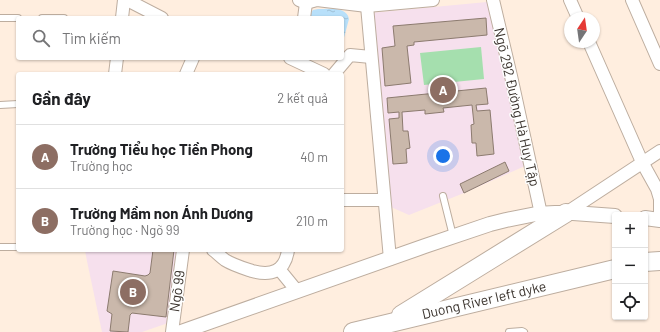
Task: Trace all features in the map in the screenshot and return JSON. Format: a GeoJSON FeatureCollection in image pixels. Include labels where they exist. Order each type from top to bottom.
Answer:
{"type":"FeatureCollection","features":[{"type":"Feature","properties":{"kind":"main road"},"geometry":{"type":"LineString","coordinates":[[388,327],[566,213]]}},
{"type":"Feature","properties":{"kind":"main road"},"geometry":{"type":"LineString","coordinates":[[648,262],[660,261]]}},
{"type":"Feature","properties":{"kind":"main road","name":"Duong River left dyke"},"geometry":{"type":"LineString","coordinates":[[354,332],[388,327],[612,270]]}},
{"type":"Feature","properties":{"kind":"street"},"geometry":{"type":"LineString","coordinates":[[122,16],[125,0],[158,16]]}},
{"type":"Feature","properties":{"kind":"street"},"geometry":{"type":"LineString","coordinates":[[305,16],[310,1],[367,6],[433,0]]}},
{"type":"Feature","properties":{"kind":"street","name":"Ngõ 292 Đường Hà Huy Tập"},"geometry":{"type":"LineString","coordinates":[[493,0],[541,214]]}},
{"type":"Feature","properties":{"kind":"street"},"geometry":{"type":"LineString","coordinates":[[570,0],[575,12]]}},
{"type":"Feature","properties":{"kind":"street"},"geometry":{"type":"LineString","coordinates":[[632,0],[660,64]]}},
{"type":"Feature","properties":{"kind":"street"},"geometry":{"type":"LineString","coordinates":[[367,6],[390,259]]}},
{"type":"Feature","properties":{"kind":"street"},"geometry":{"type":"LineString","coordinates":[[592,48],[642,162],[657,189],[660,200],[660,220],[648,218]]}},
{"type":"Feature","properties":{"kind":"street"},"geometry":{"type":"LineString","coordinates":[[336,72],[350,55],[371,57]]}},
{"type":"Feature","properties":{"kind":"street"},"geometry":{"type":"LineString","coordinates":[[116,72],[117,60]]}},
{"type":"Feature","properties":{"kind":"street"},"geometry":{"type":"LineString","coordinates":[[187,72],[192,60]]}},
{"type":"Feature","properties":{"kind":"street"},"geometry":{"type":"LineString","coordinates":[[298,60],[320,72]]}},
{"type":"Feature","properties":{"kind":"street"},"geometry":{"type":"LineString","coordinates":[[566,213],[660,151]]}},
{"type":"Feature","properties":{"kind":"street"},"geometry":{"type":"LineString","coordinates":[[344,200],[384,200]]}},
{"type":"Feature","properties":{"kind":"street"},"geometry":{"type":"LineString","coordinates":[[181,332],[453,236],[506,220],[541,214],[566,213],[612,216]]}},
{"type":"Feature","properties":{"kind":"street","name":"Ngõ 99"},"geometry":{"type":"LineString","coordinates":[[172,332],[183,252]]}},
{"type":"Feature","properties":{"kind":"street"},"geometry":{"type":"LineString","coordinates":[[216,252],[226,260],[244,269],[262,273],[274,272],[284,265],[287,252]]}},
{"type":"Feature","properties":{"kind":"street"},"geometry":{"type":"LineString","coordinates":[[279,269],[297,291]]}},
{"type":"Feature","properties":{"kind":"lane"},"geometry":{"type":"LineString","coordinates":[[0,18],[16,18]]}},
{"type":"Feature","properties":{"kind":"lane"},"geometry":{"type":"LineString","coordinates":[[0,105],[16,104]]}},
{"type":"Feature","properties":{"kind":"lane"},"geometry":{"type":"LineString","coordinates":[[443,196],[453,236]]}},
{"type":"Feature","properties":{"kind":"lane"},"geometry":{"type":"LineString","coordinates":[[0,247],[16,247]]}},
{"type":"Feature","properties":{"kind":"lane"},"geometry":{"type":"LineString","coordinates":[[509,332],[524,332]]}},
{"type":"Feature","properties":{"kind":"shaded area"},"geometry":{"type":"Polygon","coordinates":[[[487,2],[525,166],[409,215],[391,207],[370,13],[487,2]]]}},
{"type":"Feature","properties":{"kind":"shaded area"},"geometry":{"type":"Polygon","coordinates":[[[85,252],[179,252],[168,323],[142,332],[102,332],[85,252]]]}},
{"type":"Feature","properties":{"kind":"green space"},"geometry":{"type":"Polygon","coordinates":[[[481,47],[484,79],[424,85],[420,53],[481,47]]]}},
{"type":"Feature","properties":{"kind":"water"},"geometry":{"type":"Polygon","coordinates":[[[336,9],[345,12],[349,19],[344,38],[344,16],[310,16],[313,10],[336,9]]]}},
{"type":"Feature","properties":{"kind":"building"},"geometry":{"type":"Polygon","coordinates":[[[486,18],[487,35],[414,42],[414,45],[407,46],[411,83],[385,86],[382,48],[395,46],[393,26],[486,18]]]}},
{"type":"Feature","properties":{"kind":"building"},"geometry":{"type":"Polygon","coordinates":[[[486,88],[488,104],[476,105],[477,111],[490,110],[494,154],[477,156],[476,143],[472,143],[471,125],[474,124],[472,105],[443,108],[444,112],[425,114],[425,110],[402,112],[403,131],[408,131],[410,148],[406,149],[407,163],[393,164],[389,119],[399,118],[399,112],[388,113],[387,98],[486,88]]]}},
{"type":"Feature","properties":{"kind":"building"},"geometry":{"type":"Polygon","coordinates":[[[505,162],[509,171],[464,193],[460,184],[505,162]]]}},
{"type":"Feature","properties":{"kind":"building"},"geometry":{"type":"Polygon","coordinates":[[[153,252],[174,252],[166,317],[132,313],[130,315],[128,332],[110,331],[112,314],[107,311],[113,271],[145,276],[150,273],[153,252]]]}},
{"type":"Feature","properties":{"kind":"place","name":"Trường Tiểu học Tiền Phong"},"geometry":{"type":"Point","coordinates":[443,90]}},
{"type":"Feature","properties":{"kind":"place","name":"Trường Mầm non Ánh Dương"},"geometry":{"type":"Point","coordinates":[133,292]}}]}
